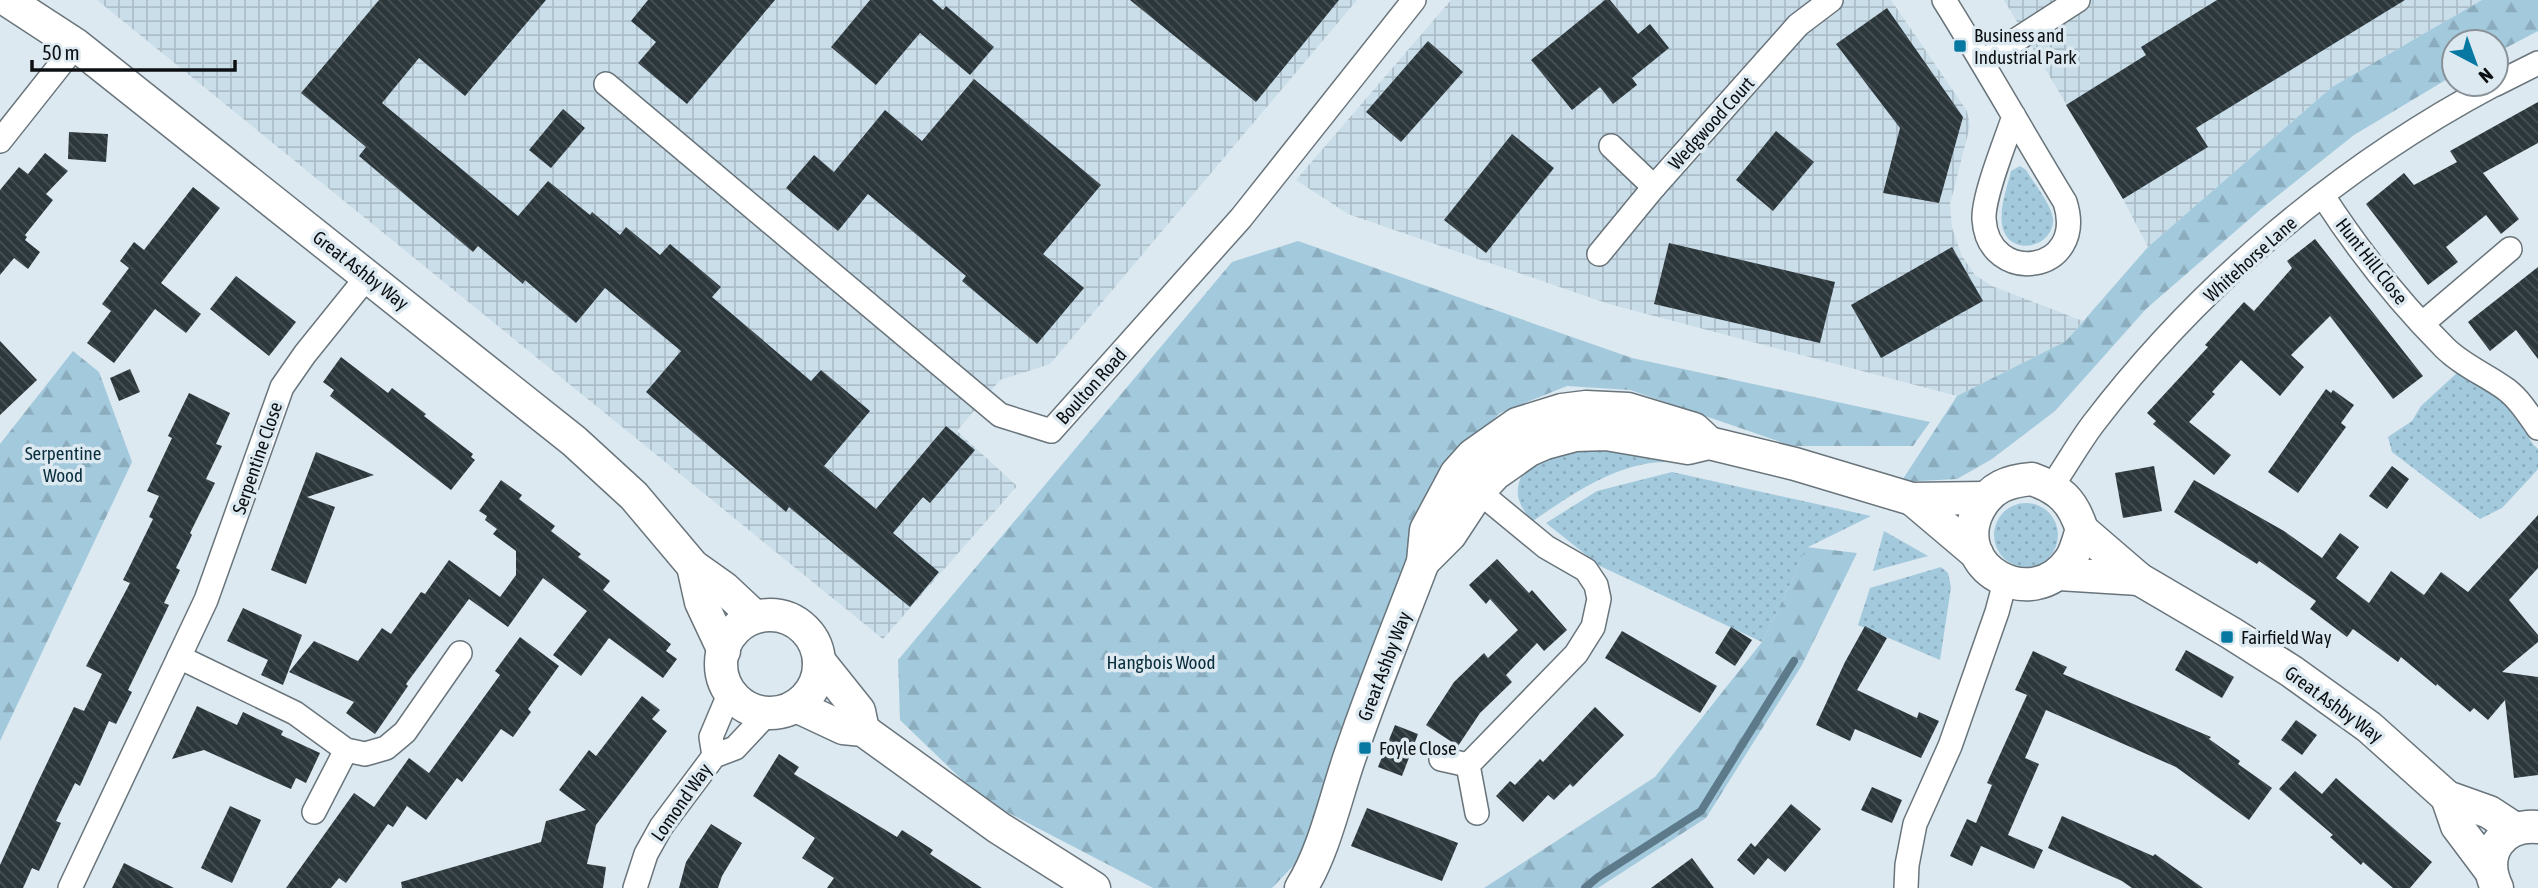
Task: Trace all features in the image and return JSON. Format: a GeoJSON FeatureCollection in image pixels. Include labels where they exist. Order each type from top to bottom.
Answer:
{"type":"FeatureCollection","features":[{"type":"Feature","properties":{"kind":"street","name":"Great Ashby Way"},"geometry":{"type":"LineString","coordinates":[[7,0],[76,44],[574,441],[634,496],[693,566],[724,588],[755,617]]}},
{"type":"Feature","properties":{"kind":"street","name":"Boulton Road"},"geometry":{"type":"LineString","coordinates":[[606,83],[1000,415],[1051,431],[1241,218],[1414,0]]}},
{"type":"Feature","properties":{"kind":"street","name":"Wedgwood Court"},"geometry":{"type":"LineString","coordinates":[[1599,254],[1654,187],[1798,25],[1831,0]]}},
{"type":"Feature","properties":{"kind":"street"},"geometry":{"type":"LineString","coordinates":[[1944,0],[1982,62],[2065,202],[2070,227],[2062,246],[2041,263],[2010,261],[1999,252],[1986,228],[1984,217],[1987,200],[2014,116]]}},
{"type":"Feature","properties":{"kind":"street"},"geometry":{"type":"LineString","coordinates":[[1982,62],[2078,0]]}},
{"type":"Feature","properties":{"kind":"street"},"geometry":{"type":"LineString","coordinates":[[0,141],[76,44]]}},
{"type":"Feature","properties":{"kind":"street","name":"Whitehorse Lane"},"geometry":{"type":"LineString","coordinates":[[2510,77],[2538,63]]}},
{"type":"Feature","properties":{"kind":"street","name":"Whitehorse Lane"},"geometry":{"type":"LineString","coordinates":[[2052,486],[2091,427],[2128,381],[2227,277],[2288,222],[2388,148],[2472,98]]}},
{"type":"Feature","properties":{"kind":"street"},"geometry":{"type":"LineString","coordinates":[[1611,146],[1654,187]]}},
{"type":"Feature","properties":{"kind":"street","name":"Hunt Hill Close"},"geometry":{"type":"LineString","coordinates":[[2323,196],[2346,232],[2423,323],[2459,360],[2509,391],[2538,428]]}},
{"type":"Feature","properties":{"kind":"street","name":"Hunt Hill Close"},"geometry":{"type":"LineString","coordinates":[[2423,323],[2510,249]]}},
{"type":"Feature","properties":{"kind":"street","name":"Serpentine Close"},"geometry":{"type":"LineString","coordinates":[[70,888],[206,600],[282,387],[304,354],[367,277]]}},
{"type":"Feature","properties":{"kind":"street","name":"Great Ashby Way"},"geometry":{"type":"LineString","coordinates":[[1301,888],[1322,840],[1352,749],[1423,562],[1450,535],[1468,482],[1529,450],[1575,435],[1606,434],[1688,448],[1709,443],[1795,464],[1912,499],[1985,498],[1996,488],[2011,481],[2032,479],[2052,486],[2069,502],[2082,530],[2139,579],[2291,671],[2369,727],[2447,797],[2527,828]]}},
{"type":"Feature","properties":{"kind":"street"},"geometry":{"type":"LineString","coordinates":[[1468,482],[1546,547],[1586,570],[1596,585],[1599,599],[1592,628],[1576,654],[1468,765]]}},
{"type":"Feature","properties":{"kind":"street"},"geometry":{"type":"LineString","coordinates":[[1977,554],[1972,536],[1975,518],[1985,498]]}},
{"type":"Feature","properties":{"kind":"street","name":"Great Ashby Way"},"geometry":{"type":"LineString","coordinates":[[1912,499],[1977,554],[1989,571],[2005,582],[2027,586],[2045,582],[2059,574],[2139,579]]}},
{"type":"Feature","properties":{"kind":"street"},"geometry":{"type":"LineString","coordinates":[[2059,574],[2071,559],[2082,530]]}},
{"type":"Feature","properties":{"kind":"street","name":"Great Ashby Way"},"geometry":{"type":"LineString","coordinates":[[693,566],[701,602],[724,651]]}},
{"type":"Feature","properties":{"kind":"street"},"geometry":{"type":"LineString","coordinates":[[1906,888],[1907,865],[1915,824],[1950,746],[2005,582]]}},
{"type":"Feature","properties":{"kind":"street"},"geometry":{"type":"LineString","coordinates":[[781,710],[813,689],[817,680],[818,652],[807,631],[798,623],[778,616],[755,617],[739,626],[728,638],[721,666],[730,692],[746,708],[781,710],[843,729],[863,730],[999,828],[1094,888]]}},
{"type":"Feature","properties":{"kind":"street"},"geometry":{"type":"LineString","coordinates":[[179,657],[295,713],[346,750],[365,754],[386,748],[405,732],[460,653]]}},
{"type":"Feature","properties":{"kind":"street"},"geometry":{"type":"LineString","coordinates":[[819,661],[859,710],[863,730]]}},
{"type":"Feature","properties":{"kind":"street","name":"Lomond Way"},"geometry":{"type":"LineString","coordinates":[[714,756],[711,737],[730,692]]}},
{"type":"Feature","properties":{"kind":"street","name":"Lomond Way"},"geometry":{"type":"LineString","coordinates":[[635,888],[646,854],[661,827],[714,756],[735,748],[781,710]]}},
{"type":"Feature","properties":{"kind":"street"},"geometry":{"type":"LineString","coordinates":[[314,813],[346,750]]}},
{"type":"Feature","properties":{"kind":"street"},"geometry":{"type":"LineString","coordinates":[[1441,759],[1468,765]]}},
{"type":"Feature","properties":{"kind":"street"},"geometry":{"type":"LineString","coordinates":[[1468,765],[1477,813]]}},
{"type":"Feature","properties":{"kind":"street","name":"Great Ashby Way"},"geometry":{"type":"LineString","coordinates":[[2447,797],[2457,826],[2494,879]]}},
{"type":"Feature","properties":{"kind":"street","name":"Great Ashby Way"},"geometry":{"type":"LineString","coordinates":[[2494,879],[2491,858],[2496,845],[2505,835],[2527,828]]}},
{"type":"Feature","properties":{"kind":"shaded area"},"geometry":{"type":"Polygon","coordinates":[[[97,0],[1357,0],[1050,364],[1000,380],[957,431],[1017,486],[883,639],[97,0]]]}},
{"type":"Feature","properties":{"kind":"shaded area"},"geometry":{"type":"Polygon","coordinates":[[[1451,0],[1891,0],[1967,111],[1970,126],[1950,204],[1952,228],[1962,256],[1975,275],[1992,286],[2083,321],[2066,341],[1957,396],[1609,304],[1348,214],[1296,180],[1451,0]]]}},
{"type":"Feature","properties":{"kind":"shaded area"},"geometry":{"type":"Polygon","coordinates":[[[2004,0],[2482,0],[2332,87],[2148,247],[2123,199],[2004,0]]]}},
{"type":"Feature","properties":{"kind":"green space"},"geometry":{"type":"Polygon","coordinates":[[[2482,0],[2538,0],[2538,31],[2510,46],[2510,28],[2440,28],[2440,83],[2354,135],[2261,209],[2146,309],[2055,411],[1992,459],[1957,479],[1901,482],[1957,396],[2066,341],[2148,247],[2332,87],[2482,0]]]}},
{"type":"Feature","properties":{"kind":"green space"},"geometry":{"type":"Polygon","coordinates":[[[2020,166],[2026,170],[2038,188],[2053,217],[2051,231],[2045,238],[2038,243],[2022,246],[2007,238],[2002,222],[2011,171],[2020,166]]]}},
{"type":"Feature","properties":{"kind":"green space","name":"Hangbois Wood"},"geometry":{"type":"Polygon","coordinates":[[[1298,241],[1632,358],[1930,422],[1913,446],[1792,446],[1630,390],[1567,386],[1500,413],[1432,481],[1312,846],[1272,888],[1153,888],[982,799],[900,720],[898,660],[1232,262],[1298,241]]]}},
{"type":"Feature","properties":{"kind":"green space","name":"Serpentine Wood"},"geometry":{"type":"Polygon","coordinates":[[[73,351],[99,372],[132,462],[0,741],[0,444],[73,351]]]}},
{"type":"Feature","properties":{"kind":"green space"},"geometry":{"type":"Polygon","coordinates":[[[2458,372],[2502,398],[2514,410],[2538,449],[2538,469],[2502,508],[2480,519],[2392,452],[2388,437],[2412,421],[2421,406],[2458,372]]]}},
{"type":"Feature","properties":{"kind":"green space"},"geometry":{"type":"Polygon","coordinates":[[[1545,448],[1673,449],[1670,462],[1651,463],[1615,473],[1580,490],[1533,521],[1519,501],[1519,482],[1529,465],[1545,448]]]}},
{"type":"Feature","properties":{"kind":"green space"},"geometry":{"type":"Polygon","coordinates":[[[1672,472],[1871,516],[1806,548],[1762,642],[1600,566],[1546,523],[1597,491],[1672,472]]]}},
{"type":"Feature","properties":{"kind":"green space"},"geometry":{"type":"Polygon","coordinates":[[[2020,503],[2032,503],[2049,512],[2056,523],[2056,547],[2049,558],[2032,567],[2020,567],[2008,562],[1999,553],[1994,541],[1994,529],[1999,517],[2008,508],[2020,503]]]}},
{"type":"Feature","properties":{"kind":"green space"},"geometry":{"type":"Polygon","coordinates":[[[1884,531],[1928,556],[1873,571],[1884,531]]]}},
{"type":"Feature","properties":{"kind":"green space"},"geometry":{"type":"Polygon","coordinates":[[[1806,547],[1857,553],[1802,665],[1706,818],[1598,888],[1484,888],[1655,777],[1762,642],[1806,547]]]}},
{"type":"Feature","properties":{"kind":"green space"},"geometry":{"type":"Polygon","coordinates":[[[1941,567],[1948,573],[1951,587],[1940,660],[1858,625],[1870,588],[1941,567]]]}},
{"type":"Feature","properties":{"kind":"building"},"geometry":{"type":"Polygon","coordinates":[[[379,0],[546,0],[465,96],[419,58],[382,103],[518,216],[548,181],[620,235],[626,227],[660,255],[670,244],[721,287],[712,297],[811,381],[821,370],[870,411],[824,466],[876,509],[946,426],[975,450],[930,503],[923,497],[893,533],[939,572],[910,607],[789,507],[786,512],[646,392],[681,351],[605,288],[576,323],[525,280],[523,284],[478,246],[473,252],[359,156],[366,147],[301,93],[379,0]]]}},
{"type":"Feature","properties":{"kind":"building"},"geometry":{"type":"Polygon","coordinates":[[[648,0],[775,0],[687,104],[638,63],[656,42],[631,21],[648,0]]]}},
{"type":"Feature","properties":{"kind":"building"},"geometry":{"type":"Polygon","coordinates":[[[870,0],[932,0],[943,10],[946,6],[994,47],[970,75],[920,33],[876,85],[831,47],[870,0]]]}},
{"type":"Feature","properties":{"kind":"building"},"geometry":{"type":"Polygon","coordinates":[[[1130,0],[1339,0],[1256,102],[1130,0]]]}},
{"type":"Feature","properties":{"kind":"building"},"geometry":{"type":"Polygon","coordinates":[[[1605,0],[1610,0],[1638,34],[1650,24],[1669,48],[1632,78],[1637,85],[1613,104],[1600,87],[1572,110],[1531,60],[1605,0]]]}},
{"type":"Feature","properties":{"kind":"building"},"geometry":{"type":"Polygon","coordinates":[[[2217,0],[2405,0],[2196,128],[2208,147],[2123,199],[2066,105],[2146,55],[2141,47],[2217,0]]]}},
{"type":"Feature","properties":{"kind":"building"},"geometry":{"type":"Polygon","coordinates":[[[1887,8],[1963,117],[1939,203],[1883,193],[1900,128],[1836,44],[1887,8]]]}},
{"type":"Feature","properties":{"kind":"building"},"geometry":{"type":"Polygon","coordinates":[[[1428,41],[1463,72],[1401,142],[1366,112],[1428,41]]]}},
{"type":"Feature","properties":{"kind":"building"},"geometry":{"type":"Polygon","coordinates":[[[974,79],[1101,185],[1043,254],[1084,288],[1037,344],[962,281],[966,276],[868,194],[838,231],[786,188],[814,155],[834,172],[885,110],[922,141],[974,79]]]}},
{"type":"Feature","properties":{"kind":"building"},"geometry":{"type":"Polygon","coordinates":[[[2538,102],[2538,143],[2483,173],[2519,219],[2501,234],[2486,215],[2446,247],[2458,262],[2428,285],[2366,204],[2404,173],[2414,185],[2457,162],[2450,151],[2538,102]]]}},
{"type":"Feature","properties":{"kind":"building"},"geometry":{"type":"Polygon","coordinates":[[[563,109],[585,128],[551,168],[529,150],[563,109]]]}},
{"type":"Feature","properties":{"kind":"building"},"geometry":{"type":"Polygon","coordinates":[[[1776,131],[1814,162],[1773,211],[1736,180],[1776,131]]]}},
{"type":"Feature","properties":{"kind":"building"},"geometry":{"type":"Polygon","coordinates":[[[69,132],[108,134],[106,162],[68,159],[69,132]]]}},
{"type":"Feature","properties":{"kind":"building"},"geometry":{"type":"Polygon","coordinates":[[[1512,134],[1554,168],[1486,253],[1444,220],[1512,134]]]}},
{"type":"Feature","properties":{"kind":"building"},"geometry":{"type":"Polygon","coordinates":[[[45,153],[68,171],[46,194],[53,200],[25,235],[25,240],[40,252],[28,269],[14,258],[0,275],[0,190],[19,167],[28,174],[45,153]]]}},
{"type":"Feature","properties":{"kind":"building"},"geometry":{"type":"Polygon","coordinates":[[[193,187],[220,208],[161,283],[201,314],[186,333],[155,309],[114,363],[87,343],[111,311],[102,304],[129,268],[120,261],[134,242],[144,250],[193,187]]]}},
{"type":"Feature","properties":{"kind":"building"},"geometry":{"type":"Polygon","coordinates":[[[2315,239],[2423,376],[2393,399],[2330,316],[2291,355],[2304,367],[2280,396],[2241,360],[2189,422],[2231,455],[2214,475],[2153,424],[2156,421],[2147,413],[2208,347],[2205,345],[2244,302],[2254,311],[2292,268],[2287,261],[2315,239]]]}},
{"type":"Feature","properties":{"kind":"building"},"geometry":{"type":"Polygon","coordinates":[[[1669,243],[1835,282],[1820,343],[1654,304],[1669,243]]]}},
{"type":"Feature","properties":{"kind":"building"},"geometry":{"type":"Polygon","coordinates":[[[1952,247],[1983,301],[1881,358],[1851,305],[1952,247]]]}},
{"type":"Feature","properties":{"kind":"building"},"geometry":{"type":"Polygon","coordinates":[[[2538,267],[2538,359],[2516,330],[2490,351],[2468,322],[2538,267]]]}},
{"type":"Feature","properties":{"kind":"building"},"geometry":{"type":"Polygon","coordinates":[[[236,276],[296,322],[269,356],[210,309],[236,276]]]}},
{"type":"Feature","properties":{"kind":"building"},"geometry":{"type":"Polygon","coordinates":[[[0,341],[37,380],[0,415],[0,341]]]}},
{"type":"Feature","properties":{"kind":"building"},"geometry":{"type":"Polygon","coordinates":[[[341,357],[388,393],[392,388],[473,454],[471,457],[475,460],[451,490],[330,396],[334,390],[323,382],[341,357]]]}},
{"type":"Feature","properties":{"kind":"building"},"geometry":{"type":"Polygon","coordinates":[[[130,369],[140,392],[119,401],[110,378],[130,369]]]}},
{"type":"Feature","properties":{"kind":"building"},"geometry":{"type":"Polygon","coordinates":[[[2326,389],[2331,393],[2333,390],[2354,405],[2341,423],[2346,427],[2298,493],[2268,472],[2326,389]]]}},
{"type":"Feature","properties":{"kind":"building"},"geometry":{"type":"Polygon","coordinates":[[[189,393],[230,413],[216,444],[222,446],[206,479],[215,483],[176,568],[180,570],[164,603],[169,605],[128,690],[132,692],[116,724],[109,721],[80,786],[75,783],[56,821],[61,823],[39,871],[32,868],[23,888],[0,888],[0,865],[36,786],[74,707],[84,711],[102,674],[86,666],[130,583],[123,580],[153,519],[149,517],[159,496],[147,491],[172,438],[168,436],[189,393]]]}},
{"type":"Feature","properties":{"kind":"building"},"geometry":{"type":"Polygon","coordinates":[[[316,452],[374,475],[307,497],[335,507],[306,584],[271,570],[316,452]]]}},
{"type":"Feature","properties":{"kind":"building"},"geometry":{"type":"Polygon","coordinates":[[[2154,466],[2162,511],[2123,518],[2115,473],[2154,466]]]}},
{"type":"Feature","properties":{"kind":"building"},"geometry":{"type":"Polygon","coordinates":[[[2392,466],[2409,479],[2387,509],[2369,496],[2392,466]]]}},
{"type":"Feature","properties":{"kind":"building"},"geometry":{"type":"Polygon","coordinates":[[[501,480],[522,495],[519,499],[555,526],[551,531],[581,554],[578,557],[610,581],[603,590],[671,644],[666,651],[677,659],[663,678],[609,638],[581,676],[553,655],[587,611],[543,578],[508,627],[469,599],[406,684],[408,686],[375,734],[346,713],[354,702],[289,672],[314,641],[358,661],[382,628],[391,634],[421,592],[425,594],[449,560],[500,597],[516,575],[516,551],[493,534],[497,529],[485,520],[487,516],[479,511],[501,480]]]}},
{"type":"Feature","properties":{"kind":"building"},"geometry":{"type":"Polygon","coordinates":[[[2194,480],[2284,531],[2322,558],[2340,533],[2359,547],[2336,578],[2369,603],[2391,571],[2424,595],[2441,572],[2468,592],[2538,515],[2538,568],[2509,600],[2538,635],[2538,642],[2502,672],[2538,677],[2538,775],[2514,778],[2505,700],[2488,720],[2474,708],[2470,712],[2401,657],[2398,662],[2353,629],[2347,637],[2310,609],[2316,601],[2259,561],[2257,564],[2174,512],[2194,480]]]}},
{"type":"Feature","properties":{"kind":"building"},"geometry":{"type":"Polygon","coordinates":[[[1497,559],[1529,593],[1532,590],[1567,630],[1544,651],[1537,643],[1506,675],[1512,682],[1480,713],[1458,746],[1426,725],[1454,682],[1484,653],[1488,658],[1518,630],[1490,599],[1486,604],[1469,585],[1497,559]]]}},
{"type":"Feature","properties":{"kind":"building"},"geometry":{"type":"Polygon","coordinates":[[[243,608],[302,635],[283,685],[261,675],[268,660],[227,641],[243,608]]]}},
{"type":"Feature","properties":{"kind":"building"},"geometry":{"type":"Polygon","coordinates":[[[1865,626],[1887,638],[1857,690],[1917,718],[1919,712],[1939,721],[1921,758],[1855,729],[1850,741],[1816,725],[1865,626]]]}},
{"type":"Feature","properties":{"kind":"building"},"geometry":{"type":"Polygon","coordinates":[[[1731,627],[1752,640],[1735,666],[1715,653],[1731,627]]]}},
{"type":"Feature","properties":{"kind":"building"},"geometry":{"type":"Polygon","coordinates":[[[1622,631],[1717,686],[1700,713],[1605,658],[1622,631]]]}},
{"type":"Feature","properties":{"kind":"building"},"geometry":{"type":"Polygon","coordinates":[[[520,637],[559,666],[528,709],[531,712],[513,737],[501,729],[462,782],[457,778],[426,820],[407,806],[393,827],[388,824],[346,883],[339,878],[331,888],[286,888],[354,793],[374,807],[409,758],[429,773],[500,675],[495,671],[520,637]]]}},
{"type":"Feature","properties":{"kind":"building"},"geometry":{"type":"Polygon","coordinates":[[[2186,650],[2234,677],[2222,698],[2175,670],[2186,650]]]}},
{"type":"Feature","properties":{"kind":"building"},"geometry":{"type":"Polygon","coordinates":[[[2033,651],[2067,667],[2063,674],[2211,737],[2209,739],[2240,761],[2238,764],[2272,788],[2249,820],[2176,767],[2046,710],[2025,758],[2039,764],[2008,835],[2043,850],[2034,869],[1981,846],[1972,866],[1950,856],[1967,819],[1976,823],[1992,785],[1987,783],[2027,695],[2015,690],[2033,651]]]}},
{"type":"Feature","properties":{"kind":"building"},"geometry":{"type":"Polygon","coordinates":[[[642,696],[660,710],[652,719],[667,731],[596,825],[587,864],[606,867],[603,888],[402,888],[401,882],[541,842],[546,821],[586,810],[559,790],[589,750],[596,756],[642,696]]]}},
{"type":"Feature","properties":{"kind":"building"},"geometry":{"type":"Polygon","coordinates":[[[197,706],[237,725],[243,712],[283,731],[281,735],[320,753],[306,783],[296,778],[291,789],[204,750],[172,759],[197,706]]]}},
{"type":"Feature","properties":{"kind":"building"},"geometry":{"type":"Polygon","coordinates":[[[1595,707],[1624,735],[1573,787],[1570,784],[1554,800],[1548,795],[1523,822],[1496,796],[1510,781],[1515,785],[1540,759],[1543,762],[1595,707]]]}},
{"type":"Feature","properties":{"kind":"building"},"geometry":{"type":"Polygon","coordinates":[[[2296,720],[2317,735],[2302,755],[2281,740],[2296,720]]]}},
{"type":"Feature","properties":{"kind":"building"},"geometry":{"type":"Polygon","coordinates":[[[1395,725],[1418,734],[1402,776],[1378,767],[1395,725]]]}},
{"type":"Feature","properties":{"kind":"building"},"geometry":{"type":"Polygon","coordinates":[[[779,754],[799,767],[794,774],[897,837],[902,830],[933,850],[930,854],[982,888],[827,888],[834,878],[802,858],[815,838],[753,796],[779,754]]]}},
{"type":"Feature","properties":{"kind":"building"},"geometry":{"type":"Polygon","coordinates":[[[2295,771],[2322,794],[2336,778],[2432,862],[2410,888],[2393,888],[2363,862],[2361,865],[2330,837],[2333,835],[2279,789],[2295,771]]]}},
{"type":"Feature","properties":{"kind":"building"},"geometry":{"type":"Polygon","coordinates":[[[1872,787],[1902,800],[1892,823],[1861,810],[1872,787]]]}},
{"type":"Feature","properties":{"kind":"building"},"geometry":{"type":"Polygon","coordinates":[[[1791,804],[1821,829],[1785,872],[1768,858],[1754,875],[1737,860],[1751,843],[1755,847],[1791,804]]]}},
{"type":"Feature","properties":{"kind":"building"},"geometry":{"type":"Polygon","coordinates":[[[230,806],[261,820],[232,883],[201,868],[230,806]]]}},
{"type":"Feature","properties":{"kind":"building"},"geometry":{"type":"Polygon","coordinates":[[[1367,808],[1458,843],[1442,881],[1351,846],[1367,808]]]}},
{"type":"Feature","properties":{"kind":"building"},"geometry":{"type":"Polygon","coordinates":[[[2062,816],[2153,856],[2155,854],[2203,888],[2132,888],[2048,848],[2062,816]]]}},
{"type":"Feature","properties":{"kind":"building"},"geometry":{"type":"Polygon","coordinates":[[[711,824],[742,843],[722,876],[718,888],[679,888],[686,862],[711,824]]]}},
{"type":"Feature","properties":{"kind":"building"},"geometry":{"type":"Polygon","coordinates":[[[1692,858],[1714,888],[1651,888],[1692,858]]]}},
{"type":"Feature","properties":{"kind":"building"},"geometry":{"type":"Polygon","coordinates":[[[124,863],[174,888],[112,888],[124,863]]]}},
{"type":"Feature","properties":{"kind":"waterway"},"geometry":{"type":"LineString","coordinates":[[1585,888],[1701,811],[1794,661]]}},
{"type":"Feature","properties":{"kind":"place","name":"Business and Industrial Park"},"geometry":{"type":"Point","coordinates":[1960,46]}},
{"type":"Feature","properties":{"kind":"place","name":"Fairfield Way"},"geometry":{"type":"Point","coordinates":[2227,637]}},
{"type":"Feature","properties":{"kind":"place","name":"Foyle Close"},"geometry":{"type":"Point","coordinates":[1365,748]}}]}
